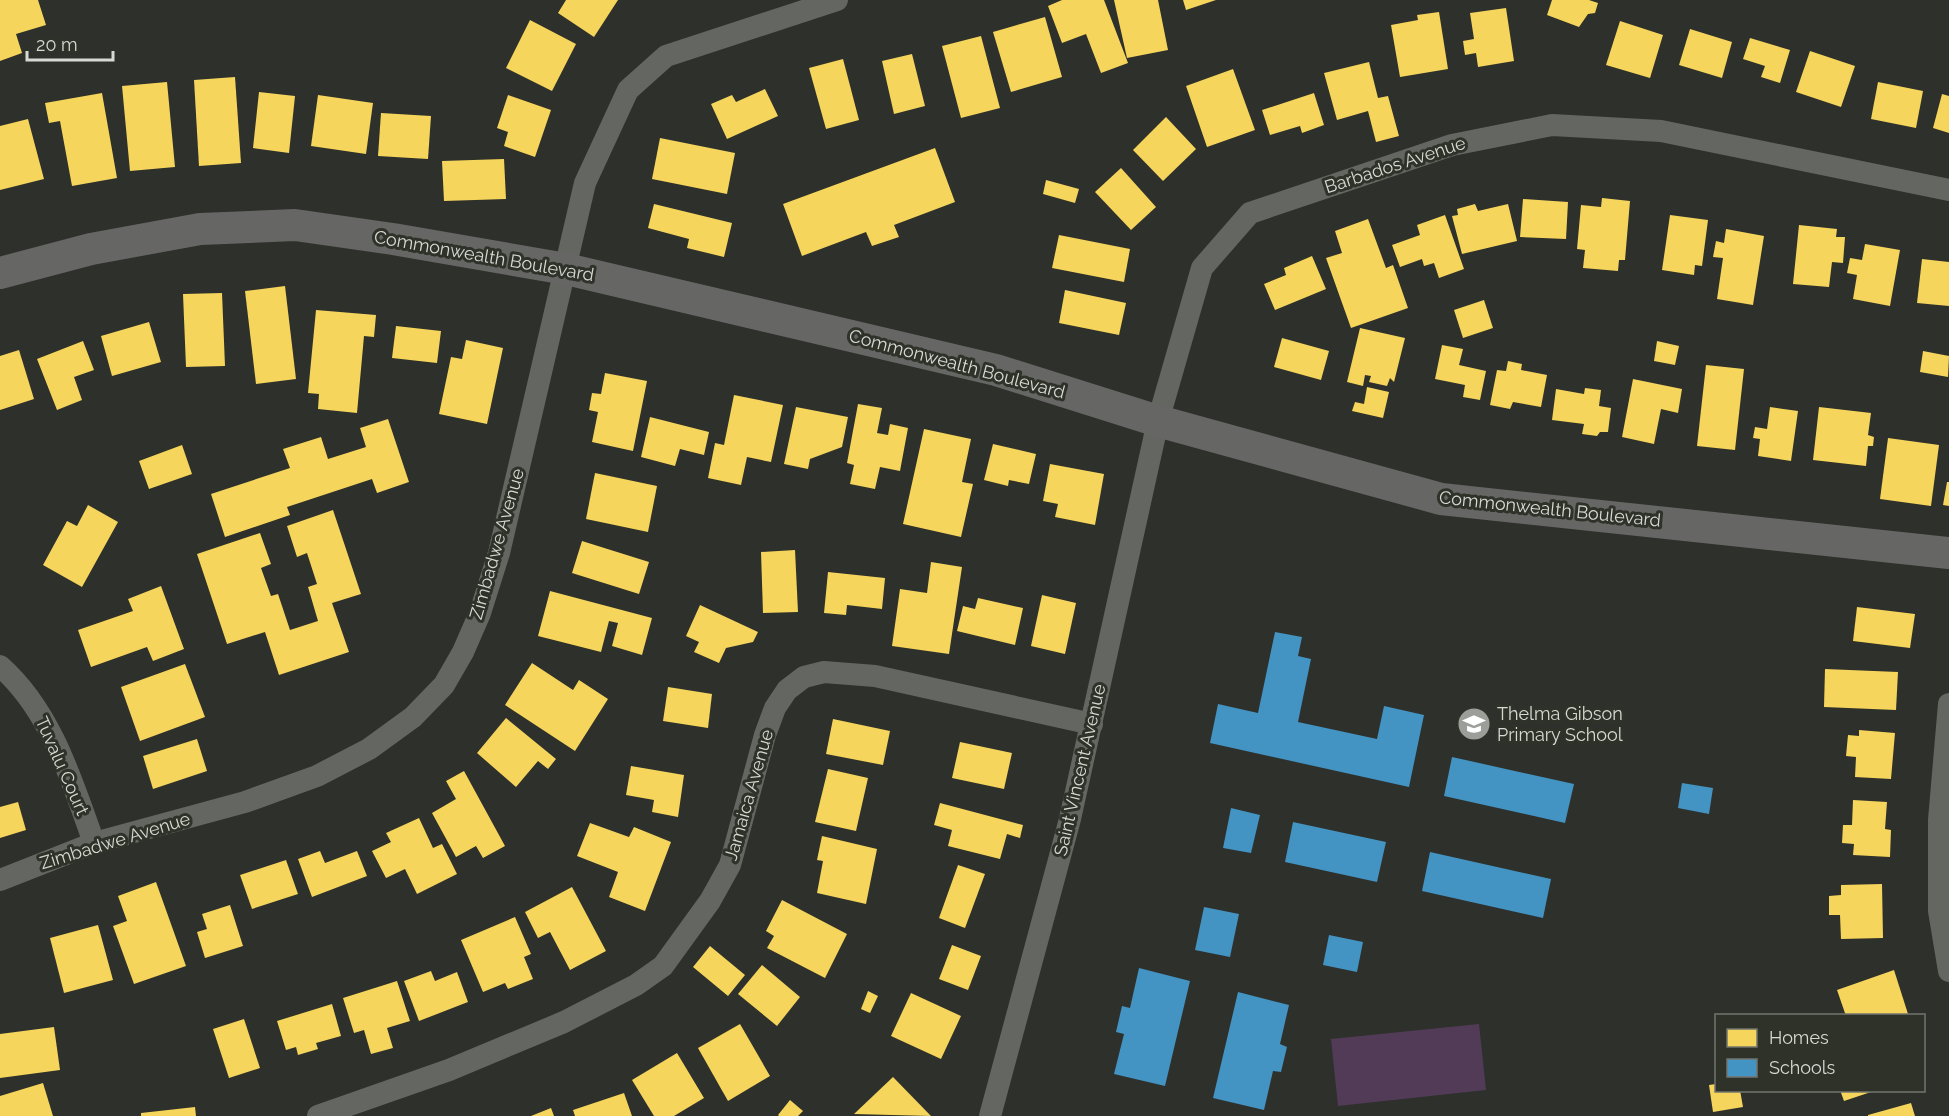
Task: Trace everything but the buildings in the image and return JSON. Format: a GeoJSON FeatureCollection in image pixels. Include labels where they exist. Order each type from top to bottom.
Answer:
{"type":"FeatureCollection","features":[{"type":"Feature","properties":{"kind":"street","name":"Zimbadwe Avenue"},"geometry":{"type":"LineString","coordinates":[[0,880],[94,843],[245,802],[317,776],[369,749],[413,717],[444,685],[463,652],[480,613],[499,553],[585,183],[628,90],[666,56],[837,0]]}},
{"type":"Feature","properties":{"kind":"street","name":"Barbados Avenue"},"geometry":{"type":"LineString","coordinates":[[1158,421],[1202,268],[1250,213],[1452,145],[1552,125],[1661,131],[1949,190]]}},
{"type":"Feature","properties":{"kind":"street","name":"Commonwealth Boulevard"},"geometry":{"type":"LineString","coordinates":[[0,273],[91,249],[200,229],[295,225],[393,239],[566,269],[996,370],[1158,421],[1441,499],[1949,553]]}},
{"type":"Feature","properties":{"kind":"street","name":"Saint Vincent Avenue"},"geometry":{"type":"LineString","coordinates":[[990,1116],[1092,724],[1158,421]]}},
{"type":"Feature","properties":{"kind":"street","name":"Tuvalu Court"},"geometry":{"type":"LineString","coordinates":[[0,666],[15,679],[38,711],[58,751],[94,843]]}},
{"type":"Feature","properties":{"kind":"street","name":"Jamaica Avenue"},"geometry":{"type":"LineString","coordinates":[[318,1116],[448,1070],[564,1022],[636,985],[663,966],[710,901],[730,865],[765,735],[775,708],[787,690],[804,677],[824,672],[875,676],[1092,724]]}},
{"type":"Feature","properties":{"kind":"street"},"geometry":{"type":"LineString","coordinates":[[1949,704],[1939,819],[1939,911],[1949,971]]}},
{"type":"Feature","properties":{"kind":"shaded area"},"geometry":{"type":"Polygon","coordinates":[[[1479,1024],[1486,1090],[1338,1106],[1331,1039],[1479,1024]]]}},
{"type":"Feature","properties":{"kind":"place","name":"Thelma Gibson Primary School"},"geometry":{"type":"Point","coordinates":[1474,724]}}]}
